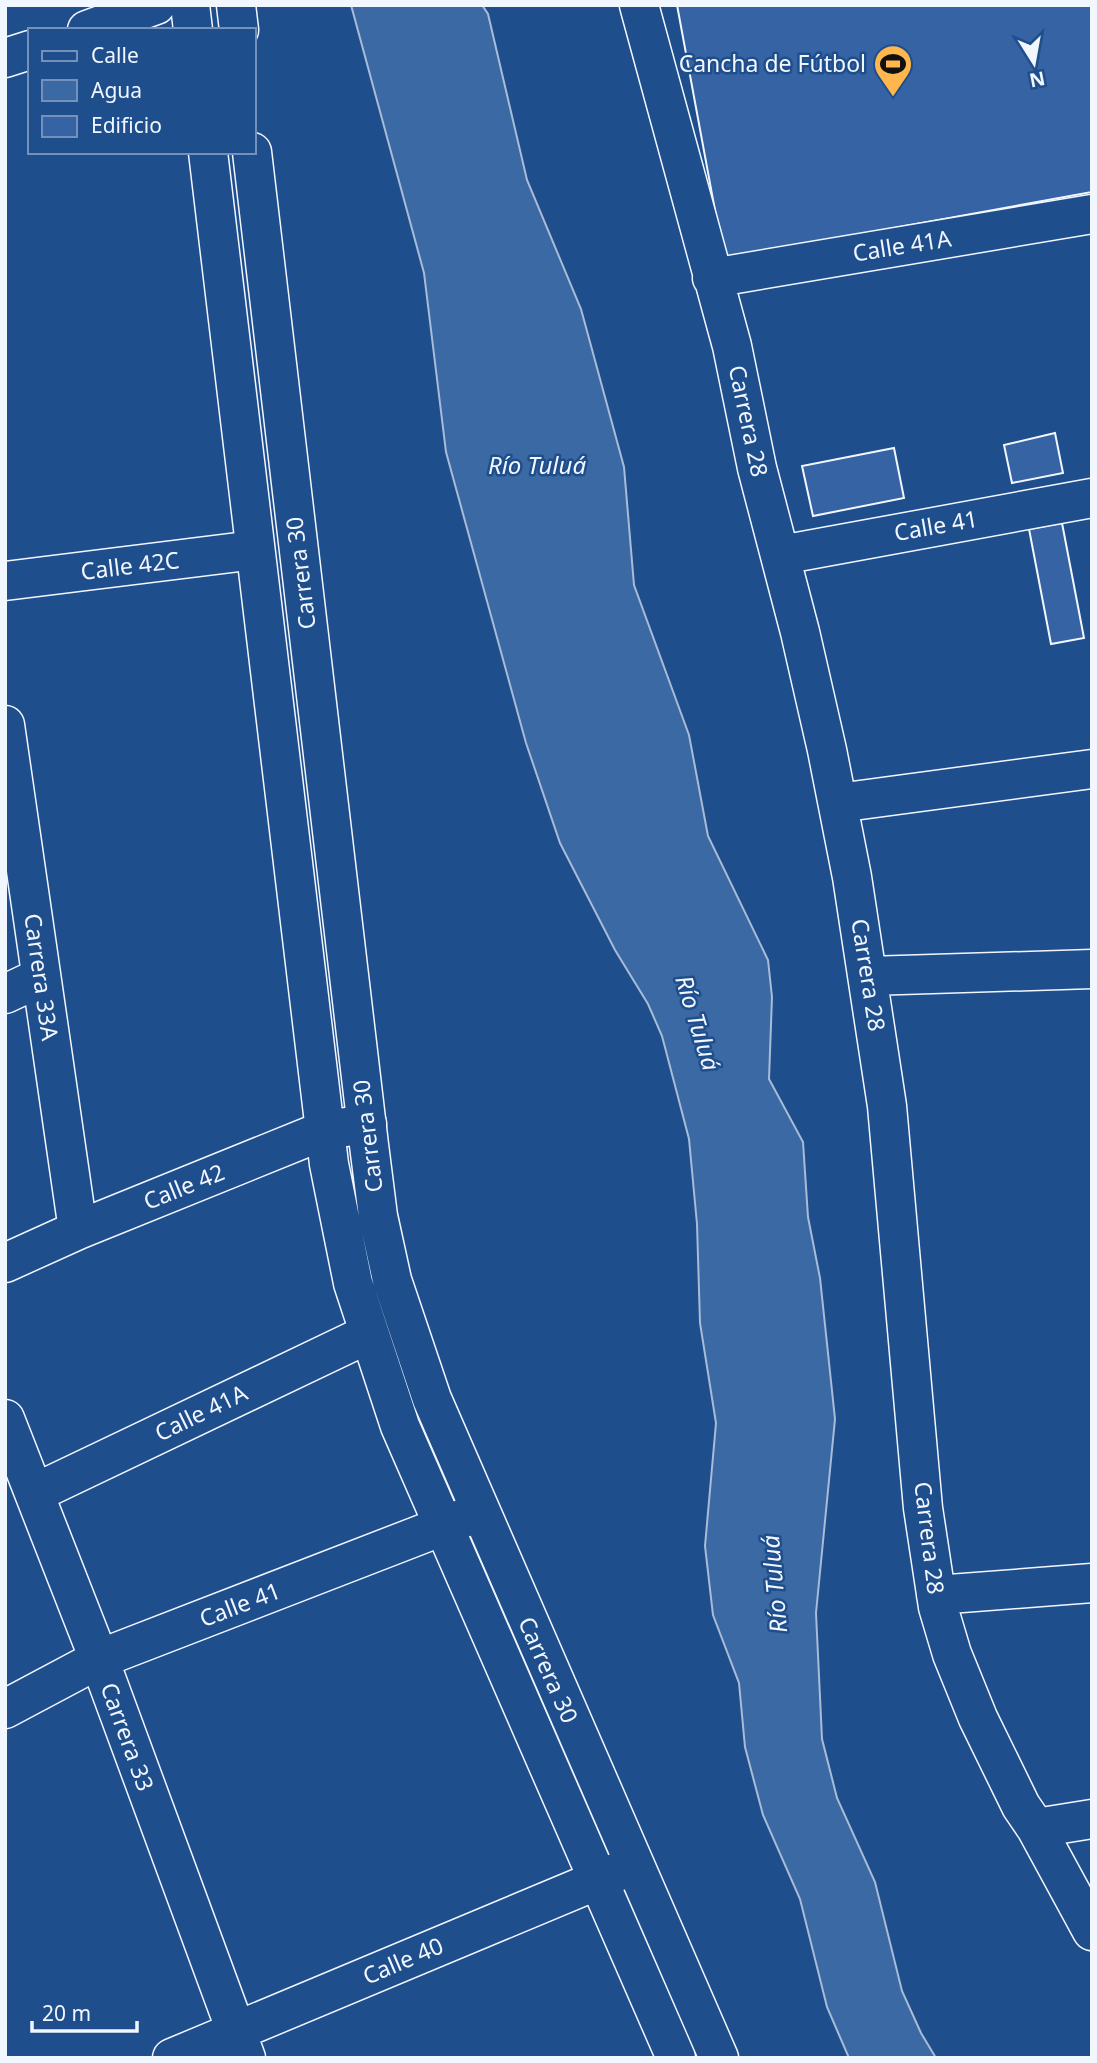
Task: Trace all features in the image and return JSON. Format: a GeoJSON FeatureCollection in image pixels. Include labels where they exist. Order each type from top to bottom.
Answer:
{"type":"FeatureCollection","features":[{"type":"Feature","properties":{"kind":"street"},"geometry":{"type":"LineString","coordinates":[[93,28],[156,5]]}},
{"type":"Feature","properties":{"kind":"street"},"geometry":{"type":"LineString","coordinates":[[190,5],[193,28]]}},
{"type":"Feature","properties":{"kind":"street"},"geometry":{"type":"LineString","coordinates":[[236,5],[239,28]]}},
{"type":"Feature","properties":{"kind":"street","name":"Carrera 28"},"geometry":{"type":"LineString","coordinates":[[639,5],[732,346],[757,468],[838,803],[869,976],[892,1153],[923,1508],[936,1595],[951,1654],[978,1718],[1021,1806],[1036,1828],[1092,1931]]}},
{"type":"Feature","properties":{"kind":"street"},"geometry":{"type":"LineString","coordinates":[[5,58],[28,51]]}},
{"type":"Feature","properties":{"kind":"street","name":"Carrera 30"},"geometry":{"type":"LineString","coordinates":[[208,154],[325,1130],[341,1232],[368,1334],[400,1426],[676,2058]]}},
{"type":"Feature","properties":{"kind":"street","name":"Carrera 30"},"geometry":{"type":"LineString","coordinates":[[252,154],[378,1216],[392,1280],[432,1399],[479,1511],[719,2058]]}},
{"type":"Feature","properties":{"kind":"street","name":"Calle 41A"},"geometry":{"type":"LineString","coordinates":[[712,278],[1092,214]]}},
{"type":"Feature","properties":{"kind":"street","name":"Calle 41"},"geometry":{"type":"LineString","coordinates":[[780,555],[1092,498]]}},
{"type":"Feature","properties":{"kind":"street"},"geometry":{"type":"LineString","coordinates":[[250,511],[293,505]]}},
{"type":"Feature","properties":{"kind":"street","name":"Calle 42C"},"geometry":{"type":"LineString","coordinates":[[5,582],[254,550]]}},
{"type":"Feature","properties":{"kind":"street","name":"Carrera 33A"},"geometry":{"type":"LineString","coordinates":[[6,742],[78,1230]]}},
{"type":"Feature","properties":{"kind":"street"},"geometry":{"type":"LineString","coordinates":[[838,803],[1092,769]]}},
{"type":"Feature","properties":{"kind":"street"},"geometry":{"type":"LineString","coordinates":[[869,976],[1092,970]]}},
{"type":"Feature","properties":{"kind":"street"},"geometry":{"type":"LineString","coordinates":[[5,994],[41,977]]}},
{"type":"Feature","properties":{"kind":"street","name":"Calle 42"},"geometry":{"type":"LineString","coordinates":[[5,1263],[78,1230],[325,1130],[367,1124]]}},
{"type":"Feature","properties":{"kind":"street","name":"Calle 41A"},"geometry":{"type":"LineString","coordinates":[[35,1493],[368,1334]]}},
{"type":"Feature","properties":{"kind":"street","name":"Carrera 33"},"geometry":{"type":"LineString","coordinates":[[5,1419],[99,1659],[240,2044]]}},
{"type":"Feature","properties":{"kind":"street","name":"Calle 41"},"geometry":{"type":"LineString","coordinates":[[5,1709],[99,1659],[443,1528],[479,1511]]}},
{"type":"Feature","properties":{"kind":"street"},"geometry":{"type":"LineString","coordinates":[[936,1595],[1092,1583]]}},
{"type":"Feature","properties":{"kind":"street"},"geometry":{"type":"LineString","coordinates":[[1036,1828],[1092,1819]]}},
{"type":"Feature","properties":{"kind":"street","name":"Calle 40"},"geometry":{"type":"LineString","coordinates":[[172,2058],[240,2044],[634,1865]]}},
{"type":"Feature","properties":{"kind":"water","name":"Río Tuluá"},"geometry":{"type":"Polygon","coordinates":[[[351,5],[482,5],[488,14],[527,180],[581,309],[624,467],[634,585],[689,735],[708,836],[768,960],[772,997],[769,1079],[803,1142],[808,1217],[820,1278],[835,1419],[816,1613],[822,1739],[837,1798],[875,1882],[902,1991],[936,2058],[849,2058],[827,2007],[800,1899],[763,1815],[745,1747],[739,1683],[713,1615],[705,1546],[716,1423],[700,1323],[697,1224],[689,1139],[662,1036],[648,1004],[615,950],[560,843],[526,743],[446,452],[424,273],[351,5]]]}},
{"type":"Feature","properties":{"kind":"building","name":"Cancha de Fútbol"},"geometry":{"type":"Polygon","coordinates":[[[677,5],[1092,5],[1092,192],[724,259],[677,5]]]}},
{"type":"Feature","properties":{"kind":"building"},"geometry":{"type":"Polygon","coordinates":[[[1055,433],[1063,473],[1012,483],[1004,445],[1055,433]]]}},
{"type":"Feature","properties":{"kind":"building"},"geometry":{"type":"Polygon","coordinates":[[[894,448],[904,498],[813,516],[802,466],[894,448]]]}},
{"type":"Feature","properties":{"kind":"building"},"geometry":{"type":"Polygon","coordinates":[[[1062,523],[1084,638],[1051,644],[1029,529],[1062,523]]]}},
{"type":"Feature","properties":{"kind":"place","name":"Cancha de Fútbol"},"geometry":{"type":"Point","coordinates":[893,98]}}]}
